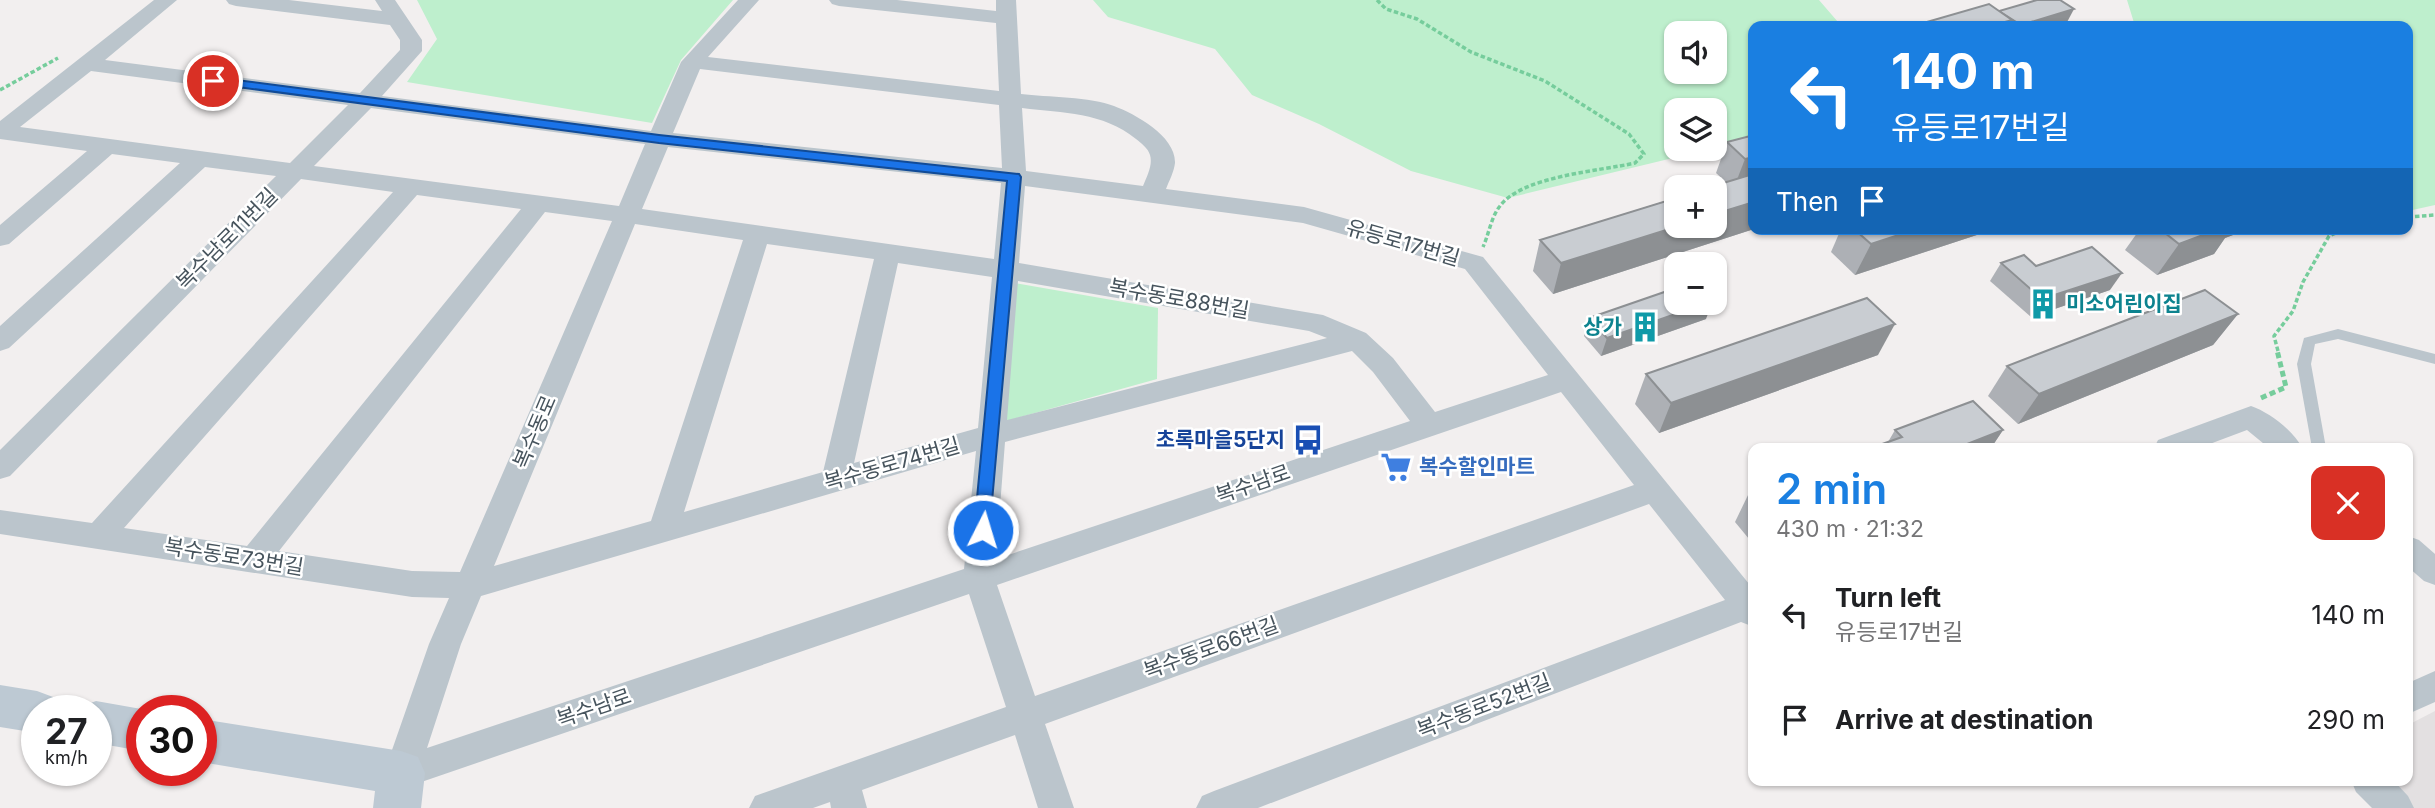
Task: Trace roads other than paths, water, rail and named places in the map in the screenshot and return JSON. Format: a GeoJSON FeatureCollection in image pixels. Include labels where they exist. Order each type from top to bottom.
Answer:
{"type":"FeatureCollection","features":[{"type":"Feature","properties":{"kind":"main road"},"geometry":{"type":"LineString","coordinates":[[0,706],[21,709]]}},
{"type":"Feature","properties":{"kind":"main road","name":"복수남로"},"geometry":{"type":"LineString","coordinates":[[217,744],[399,791]]}},
{"type":"Feature","properties":{"kind":"street"},"geometry":{"type":"LineString","coordinates":[[0,132],[167,0]]}},
{"type":"Feature","properties":{"kind":"street"},"geometry":{"type":"LineString","coordinates":[[236,0],[391,9]]}},
{"type":"Feature","properties":{"kind":"street","name":"복수동로"},"geometry":{"type":"LineString","coordinates":[[399,791],[445,644],[692,62],[749,0]]}},
{"type":"Feature","properties":{"kind":"street"},"geometry":{"type":"LineString","coordinates":[[839,0],[1006,9],[1014,177],[979,577],[1056,808]]}},
{"type":"Feature","properties":{"kind":"street","name":"복수남로11번길"},"geometry":{"type":"LineString","coordinates":[[0,468],[365,101],[411,51],[411,40],[391,9]]}},
{"type":"Feature","properties":{"kind":"street"},"geometry":{"type":"LineString","coordinates":[[692,62],[1106,111],[1138,128],[1160,149],[1163,162],[1152,195]]}},
{"type":"Feature","properties":{"kind":"street","name":"유등로17번길"},"geometry":{"type":"LineString","coordinates":[[86,64],[659,139],[1014,177],[1304,215],[1474,263],[1748,604]]}},
{"type":"Feature","properties":{"kind":"street","name":"복수동로88번길"},"geometry":{"type":"LineString","coordinates":[[0,132],[627,215],[1006,270],[1314,322],[1357,340],[1382,365],[1429,425]]}},
{"type":"Feature","properties":{"kind":"street"},"geometry":{"type":"LineString","coordinates":[[0,238],[107,146]]}},
{"type":"Feature","properties":{"kind":"street"},"geometry":{"type":"LineString","coordinates":[[0,341],[199,159]]}},
{"type":"Feature","properties":{"kind":"street"},"geometry":{"type":"LineString","coordinates":[[99,537],[411,187]]}},
{"type":"Feature","properties":{"kind":"street"},"geometry":{"type":"LineString","coordinates":[[254,560],[538,204]]}},
{"type":"Feature","properties":{"kind":"street"},"geometry":{"type":"LineString","coordinates":[[664,529],[757,234]]}},
{"type":"Feature","properties":{"kind":"street"},"geometry":{"type":"LineString","coordinates":[[836,480],[888,253]]}},
{"type":"Feature","properties":{"kind":"street","name":"복수동로74번길"},"geometry":{"type":"LineString","coordinates":[[470,586],[991,435],[1357,340]]}},
{"type":"Feature","properties":{"kind":"street","name":"복수남로"},"geometry":{"type":"LineString","coordinates":[[399,791],[979,577],[1567,379]]}},
{"type":"Feature","properties":{"kind":"street"},"geometry":{"type":"LineString","coordinates":[[2181,443],[2251,417],[2282,443]]}},
{"type":"Feature","properties":{"kind":"street","name":"복수동로66번길"},"geometry":{"type":"LineString","coordinates":[[767,808],[846,795],[1026,714],[1656,489]]}},
{"type":"Feature","properties":{"kind":"street","name":"복수동로73번길"},"geometry":{"type":"LineString","coordinates":[[0,522],[412,583],[470,586]]}},
{"type":"Feature","properties":{"kind":"street"},"geometry":{"type":"LineString","coordinates":[[2413,553],[2435,572]]}},
{"type":"Feature","properties":{"kind":"street","name":"복수동로52번길"},"geometry":{"type":"LineString","coordinates":[[1214,808],[1748,609]]}},
{"type":"Feature","properties":{"kind":"street"},"geometry":{"type":"LineString","coordinates":[[2413,697],[2435,686]]}},
{"type":"Feature","properties":{"kind":"street"},"geometry":{"type":"LineString","coordinates":[[2374,786],[2396,808]]}},
{"type":"Feature","properties":{"kind":"lane"},"geometry":{"type":"LineString","coordinates":[[2318,443],[2304,364],[2309,341],[2338,334],[2435,359]]}},
{"type":"Feature","properties":{"kind":"place","name":"미소어린이집"},"geometry":{"type":"Point","coordinates":[2043,304]}},
{"type":"Feature","properties":{"kind":"place","name":"상가"},"geometry":{"type":"Point","coordinates":[1645,327]}},
{"type":"Feature","properties":{"kind":"place","name":"초록마을5단지"},"geometry":{"type":"Point","coordinates":[1308,440]}},
{"type":"Feature","properties":{"kind":"place","name":"복수할인마트"},"geometry":{"type":"Point","coordinates":[1396,467]}}]}
